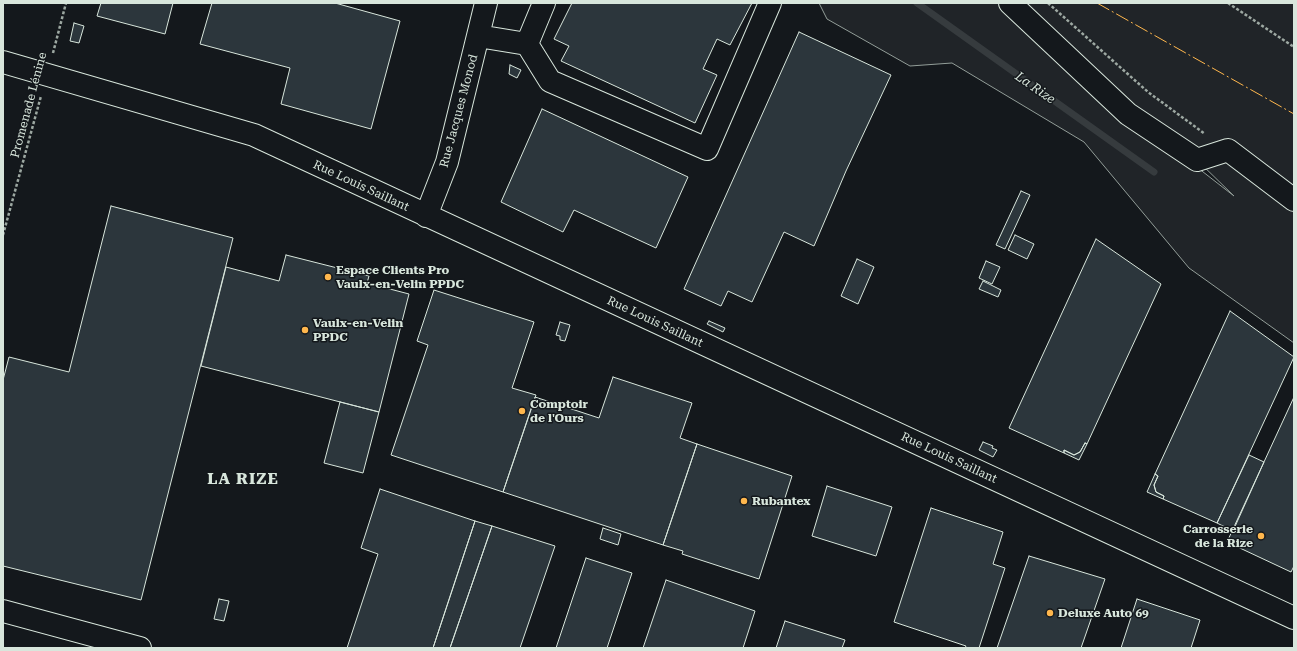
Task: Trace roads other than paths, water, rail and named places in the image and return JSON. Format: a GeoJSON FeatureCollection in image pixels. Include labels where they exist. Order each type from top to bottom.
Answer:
{"type":"FeatureCollection","features":[{"type":"Feature","properties":{"kind":"street","name":"Rue Jacques Monod"},"geometry":{"type":"LineString","coordinates":[[426,216],[447,162],[486,3]]}},
{"type":"Feature","properties":{"kind":"street"},"geometry":{"type":"LineString","coordinates":[[527,44],[544,3]]}},
{"type":"Feature","properties":{"kind":"street"},"geometry":{"type":"LineString","coordinates":[[478,36],[527,44],[550,81],[707,149],[770,3]]}},
{"type":"Feature","properties":{"kind":"street"},"geometry":{"type":"LineString","coordinates":[[1010,3],[1134,118],[1197,160],[1228,150],[1294,200]]}},
{"type":"Feature","properties":{"kind":"street","name":"Rue Louis Saillant"},"geometry":{"type":"LineString","coordinates":[[3,62],[254,135],[1294,618]]}},
{"type":"Feature","properties":{"kind":"street"},"geometry":{"type":"LineString","coordinates":[[3,611],[140,648]]}},
{"type":"Feature","properties":{"kind":"waterway","name":"La Rize"},"geometry":{"type":"LineString","coordinates":[[917,3],[1154,172]]}},
{"type":"Feature","properties":{"kind":"place","name":"Espace Clients Pro Vaulx-en-Velin PPDC"},"geometry":{"type":"Point","coordinates":[328,277]}},
{"type":"Feature","properties":{"kind":"place","name":"Vaulx-en-Velin PPDC"},"geometry":{"type":"Point","coordinates":[305,330]}},
{"type":"Feature","properties":{"kind":"place","name":"Comptoir de l'Ours"},"geometry":{"type":"Point","coordinates":[522,411]}},
{"type":"Feature","properties":{"kind":"place","name":"Rubantex"},"geometry":{"type":"Point","coordinates":[744,501]}},
{"type":"Feature","properties":{"kind":"place","name":"Carrosserie de la Rize"},"geometry":{"type":"Point","coordinates":[1261,536]}},
{"type":"Feature","properties":{"kind":"place","name":"Deluxe Auto 69"},"geometry":{"type":"Point","coordinates":[1050,613]}},
{"type":"Feature","properties":{"kind":"district","name":"LA RIZE"},"geometry":{"type":"Point","coordinates":[243,479]}}]}
